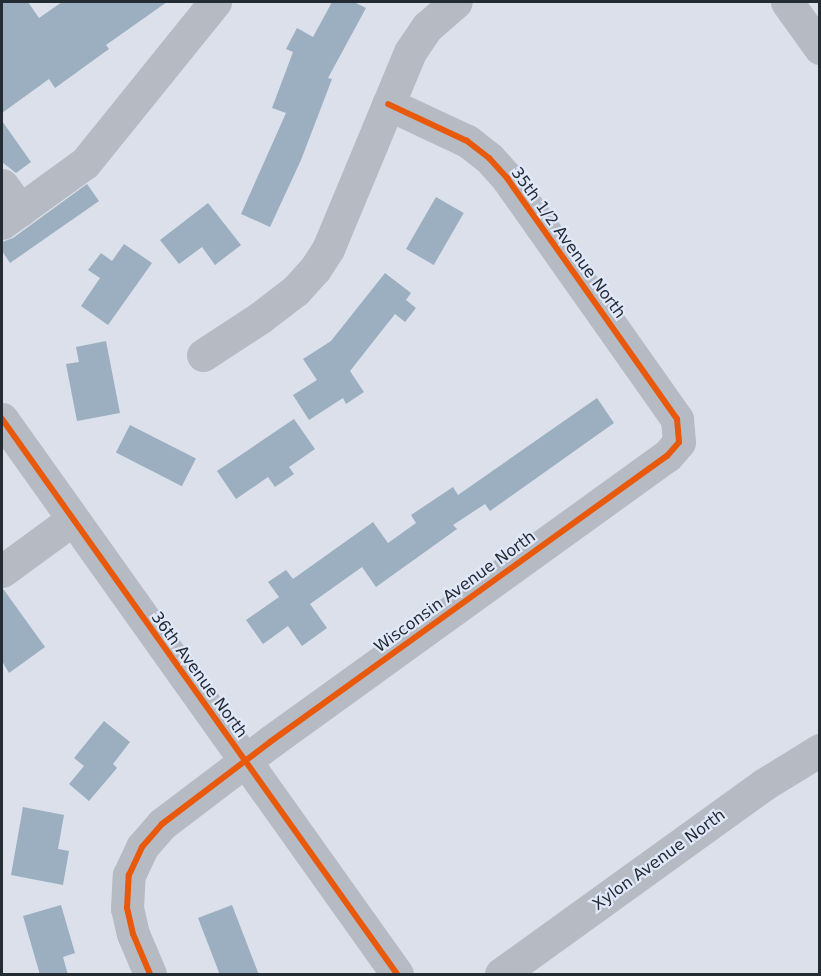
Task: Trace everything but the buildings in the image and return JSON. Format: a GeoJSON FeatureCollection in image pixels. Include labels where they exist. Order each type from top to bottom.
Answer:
{"type":"FeatureCollection","features":[{"type":"Feature","properties":{"kind":"street"},"geometry":{"type":"LineString","coordinates":[[8,206],[85,163],[215,2]]}},
{"type":"Feature","properties":{"kind":"street"},"geometry":{"type":"LineString","coordinates":[[203,355],[261,317],[296,290],[315,269],[328,249],[416,44],[428,27],[456,2]]}},
{"type":"Feature","properties":{"kind":"street"},"geometry":{"type":"LineString","coordinates":[[787,2],[819,48]]}},
{"type":"Feature","properties":{"kind":"street","name":"35th 1/2 Avenue North"},"geometry":{"type":"LineString","coordinates":[[388,105],[467,141],[489,158],[508,179],[677,419],[679,442]]}},
{"type":"Feature","properties":{"kind":"street","name":"36th Avenue North"},"geometry":{"type":"LineString","coordinates":[[2,419],[397,975]]}},
{"type":"Feature","properties":{"kind":"street","name":"Wisconsin Avenue North"},"geometry":{"type":"LineString","coordinates":[[150,975],[133,934],[127,908],[129,875],[142,847],[162,824],[244,761],[667,456],[679,442]]}},
{"type":"Feature","properties":{"kind":"street"},"geometry":{"type":"LineString","coordinates":[[2,571],[72,520]]}},
{"type":"Feature","properties":{"kind":"street","name":"Xylon Avenue North"},"geometry":{"type":"LineString","coordinates":[[501,975],[763,785],[819,750]]}},
{"type":"Feature","properties":{"kind":"cycle path"},"geometry":{"type":"LineString","coordinates":[[150,974],[133,934],[127,908],[129,875],[142,847],[162,824],[270,742],[667,456],[679,442],[677,419],[508,179],[489,158],[467,141],[388,104]]}},
{"type":"Feature","properties":{"kind":"cycle path"},"geometry":{"type":"LineString","coordinates":[[2,419],[397,974]]}}]}
